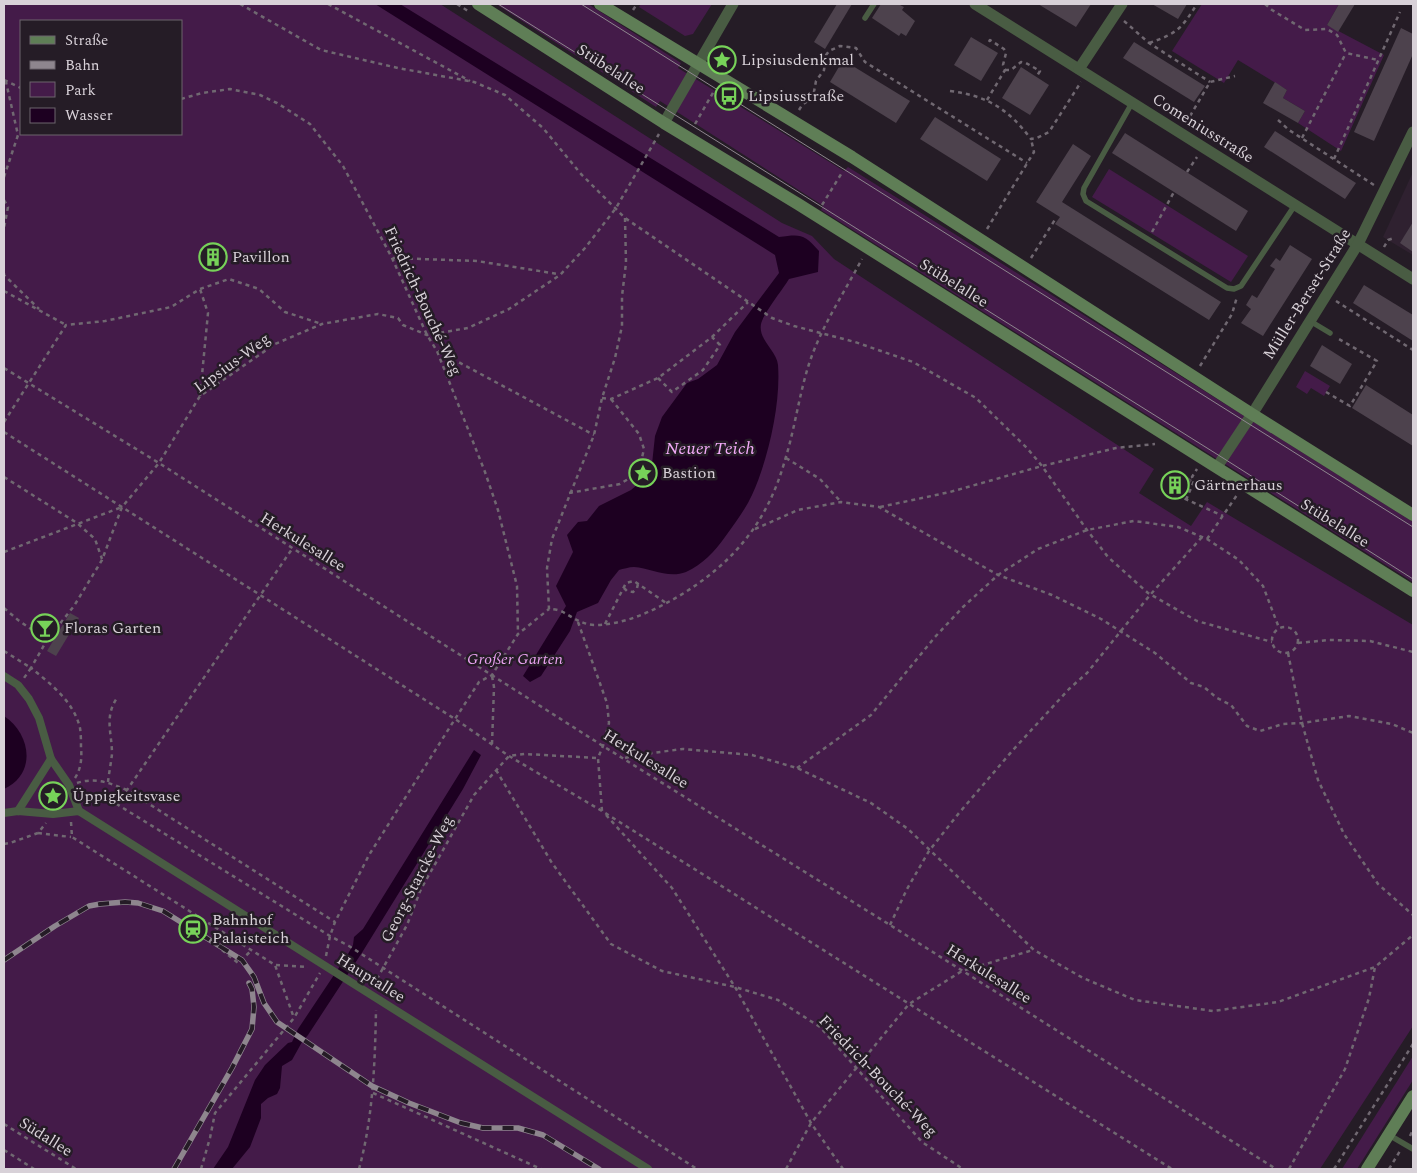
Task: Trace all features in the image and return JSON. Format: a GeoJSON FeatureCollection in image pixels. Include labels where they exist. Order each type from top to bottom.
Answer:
{"type":"FeatureCollection","features":[{"type":"Feature","properties":{"kind":"main road","name":"Stübelallee"},"geometry":{"type":"LineString","coordinates":[[478,4],[662,127],[798,204],[1413,591]]}},
{"type":"Feature","properties":{"kind":"main road"},"geometry":{"type":"LineString","coordinates":[[600,4],[852,157],[1413,515]]}},
{"type":"Feature","properties":{"kind":"main road"},"geometry":{"type":"LineString","coordinates":[[1367,1169],[1413,1096]]}},
{"type":"Feature","properties":{"kind":"street"},"geometry":{"type":"LineString","coordinates":[[662,127],[733,4]]}},
{"type":"Feature","properties":{"kind":"street","name":"Comeniusstraße"},"geometry":{"type":"LineString","coordinates":[[975,4],[1413,279]]}},
{"type":"Feature","properties":{"kind":"street"},"geometry":{"type":"LineString","coordinates":[[1083,71],[1122,4]]}},
{"type":"Feature","properties":{"kind":"street","name":"Müller-Berset-Straße"},"geometry":{"type":"LineString","coordinates":[[1217,467],[1358,244],[1413,132]]}},
{"type":"Feature","properties":{"kind":"street"},"geometry":{"type":"LineString","coordinates":[[4,676],[18,685],[29,699],[39,718],[51,760],[70,785],[79,811],[53,814],[18,811],[4,812]]}},
{"type":"Feature","properties":{"kind":"street"},"geometry":{"type":"LineString","coordinates":[[18,811],[51,760]]}},
{"type":"Feature","properties":{"kind":"street","name":"Hauptallee"},"geometry":{"type":"LineString","coordinates":[[79,811],[648,1169]]}},
{"type":"Feature","properties":{"kind":"lane"},"geometry":{"type":"LineString","coordinates":[[865,18],[874,4]]}},
{"type":"Feature","properties":{"kind":"lane"},"geometry":{"type":"LineString","coordinates":[[1132,102],[1084,188],[1083,194],[1086,201],[1227,288],[1234,289],[1240,286],[1295,204]]}},
{"type":"Feature","properties":{"kind":"lane"},"geometry":{"type":"LineString","coordinates":[[1310,321],[1330,333]]}},
{"type":"Feature","properties":{"kind":"lane"},"geometry":{"type":"LineString","coordinates":[[1389,1134],[1413,1149]]}},
{"type":"Feature","properties":{"kind":"path"},"geometry":{"type":"LineString","coordinates":[[240,4],[321,50],[398,68],[474,82]]}},
{"type":"Feature","properties":{"kind":"path"},"geometry":{"type":"LineString","coordinates":[[328,4],[474,82],[505,95],[543,128],[581,174],[624,218],[772,318],[913,362],[976,398],[1027,448],[1042,466],[1108,557],[1150,595],[1197,622],[1272,642]]}},
{"type":"Feature","properties":{"kind":"path"},"geometry":{"type":"LineString","coordinates":[[633,10],[637,4]]}},
{"type":"Feature","properties":{"kind":"path"},"geometry":{"type":"LineString","coordinates":[[1149,43],[1168,36],[1184,25],[1198,4]]}},
{"type":"Feature","properties":{"kind":"path"},"geometry":{"type":"LineString","coordinates":[[1265,4],[1306,30],[1326,29],[1336,35],[1346,53],[1378,60]]}},
{"type":"Feature","properties":{"kind":"path"},"geometry":{"type":"LineString","coordinates":[[1334,159],[1400,12]]}},
{"type":"Feature","properties":{"kind":"path"},"geometry":{"type":"LineString","coordinates":[[1115,14],[1149,43],[1210,82]]}},
{"type":"Feature","properties":{"kind":"path"},"geometry":{"type":"LineString","coordinates":[[987,45],[990,40],[1004,49],[1006,53],[1002,65],[1005,70]]}},
{"type":"Feature","properties":{"kind":"path"},"geometry":{"type":"LineString","coordinates":[[797,113],[802,105],[813,97],[818,78],[824,70],[826,54],[837,47],[856,48],[865,62],[1027,163]]}},
{"type":"Feature","properties":{"kind":"path"},"geometry":{"type":"LineString","coordinates":[[1302,138],[1346,53]]}},
{"type":"Feature","properties":{"kind":"path"},"geometry":{"type":"LineString","coordinates":[[1005,70],[1011,70],[1021,62],[1040,71],[1037,76]]}},
{"type":"Feature","properties":{"kind":"path"},"geometry":{"type":"LineString","coordinates":[[987,100],[1005,70]]}},
{"type":"Feature","properties":{"kind":"path"},"geometry":{"type":"LineString","coordinates":[[1032,139],[1049,132],[1083,71]]}},
{"type":"Feature","properties":{"kind":"path"},"geometry":{"type":"LineString","coordinates":[[1180,132],[1210,82],[1235,76]]}},
{"type":"Feature","properties":{"kind":"path"},"geometry":{"type":"LineString","coordinates":[[5,81],[20,88]]}},
{"type":"Feature","properties":{"kind":"path"},"geometry":{"type":"LineString","coordinates":[[4,176],[18,135],[5,81]]}},
{"type":"Feature","properties":{"kind":"path","name":"Friedrich-Bouché-Weg"},"geometry":{"type":"LineString","coordinates":[[182,99],[202,93],[230,89],[260,95],[277,102],[310,124],[343,166],[392,258],[427,334],[437,351],[485,472],[498,510],[518,586],[518,634]]}},
{"type":"Feature","properties":{"kind":"path"},"geometry":{"type":"LineString","coordinates":[[695,124],[714,91]]}},
{"type":"Feature","properties":{"kind":"path"},"geometry":{"type":"LineString","coordinates":[[950,91],[971,94],[987,100],[1003,110],[1032,139],[1034,152],[985,231]]}},
{"type":"Feature","properties":{"kind":"path"},"geometry":{"type":"LineString","coordinates":[[1278,120],[1289,130],[1385,192]]}},
{"type":"Feature","properties":{"kind":"path"},"geometry":{"type":"LineString","coordinates":[[427,334],[468,328],[509,310],[560,275],[585,248],[616,208],[662,127]]}},
{"type":"Feature","properties":{"kind":"path"},"geometry":{"type":"LineString","coordinates":[[1187,172],[1203,147]]}},
{"type":"Feature","properties":{"kind":"path"},"geometry":{"type":"LineString","coordinates":[[822,205],[843,171]]}},
{"type":"Feature","properties":{"kind":"path"},"geometry":{"type":"LineString","coordinates":[[1147,239],[1174,192]]}},
{"type":"Feature","properties":{"kind":"path"},"geometry":{"type":"LineString","coordinates":[[4,200],[8,207],[4,228]]}},
{"type":"Feature","properties":{"kind":"path"},"geometry":{"type":"LineString","coordinates":[[549,608],[547,568],[552,539],[594,435],[622,326],[622,296],[626,263],[624,218]]}},
{"type":"Feature","properties":{"kind":"path"},"geometry":{"type":"LineString","coordinates":[[1030,259],[1056,218]]}},
{"type":"Feature","properties":{"kind":"path"},"geometry":{"type":"LineString","coordinates":[[1388,240],[1394,238]]}},
{"type":"Feature","properties":{"kind":"path"},"geometry":{"type":"LineString","coordinates":[[392,258],[476,261],[560,275]]}},
{"type":"Feature","properties":{"kind":"path"},"geometry":{"type":"LineString","coordinates":[[549,608],[562,611],[578,622],[592,625],[625,622],[666,604],[700,583],[725,563],[754,530],[778,482],[786,458],[809,363],[822,333],[862,259]]}},
{"type":"Feature","properties":{"kind":"path"},"geometry":{"type":"LineString","coordinates":[[4,273],[43,312]]}},
{"type":"Feature","properties":{"kind":"path"},"geometry":{"type":"LineString","coordinates":[[4,291],[66,325],[105,321],[171,307],[200,289],[229,279],[259,289],[285,312],[322,324]]}},
{"type":"Feature","properties":{"kind":"path"},"geometry":{"type":"LineString","coordinates":[[1200,366],[1232,314],[1240,286]]}},
{"type":"Feature","properties":{"kind":"path"},"geometry":{"type":"LineString","coordinates":[[200,289],[208,313],[200,396]]}},
{"type":"Feature","properties":{"kind":"path"},"geometry":{"type":"LineString","coordinates":[[1327,295],[1413,350]]}},
{"type":"Feature","properties":{"kind":"path"},"geometry":{"type":"LineString","coordinates":[[602,398],[611,400],[658,378],[712,337],[748,301]]}},
{"type":"Feature","properties":{"kind":"path","name":"Lipsius-Weg"},"geometry":{"type":"LineString","coordinates":[[122,507],[159,463],[200,396],[275,344],[322,324],[378,314],[398,318],[404,325],[427,334]]}},
{"type":"Feature","properties":{"kind":"path"},"geometry":{"type":"LineString","coordinates":[[4,422],[66,325]]}},
{"type":"Feature","properties":{"kind":"path"},"geometry":{"type":"LineString","coordinates":[[1326,392],[1350,406],[1377,361],[1330,333]]}},
{"type":"Feature","properties":{"kind":"path"},"geometry":{"type":"LineString","coordinates":[[658,378],[672,392],[703,370],[720,345],[712,337]]}},
{"type":"Feature","properties":{"kind":"path"},"geometry":{"type":"LineString","coordinates":[[437,351],[594,435]]}},
{"type":"Feature","properties":{"kind":"path","name":"Herkulesallee"},"geometry":{"type":"LineString","coordinates":[[4,368],[159,463],[603,746],[625,758],[1276,1169]]}},
{"type":"Feature","properties":{"kind":"path"},"geometry":{"type":"LineString","coordinates":[[611,400],[639,434],[644,449],[640,466]]}},
{"type":"Feature","properties":{"kind":"path"},"geometry":{"type":"LineString","coordinates":[[4,432],[455,718],[509,756],[602,811],[1172,1169]]}},
{"type":"Feature","properties":{"kind":"path"},"geometry":{"type":"LineString","coordinates":[[754,530],[798,510],[841,502],[879,507],[950,492],[1042,466],[1116,448],[1157,444]]}},
{"type":"Feature","properties":{"kind":"path"},"geometry":{"type":"LineString","coordinates":[[786,458],[820,480],[841,502]]}},
{"type":"Feature","properties":{"kind":"path"},"geometry":{"type":"LineString","coordinates":[[1186,500],[1194,481],[1192,477],[1197,469]]}},
{"type":"Feature","properties":{"kind":"path"},"geometry":{"type":"LineString","coordinates":[[569,493],[620,484],[634,476]]}},
{"type":"Feature","properties":{"kind":"path"},"geometry":{"type":"LineString","coordinates":[[4,477],[77,523],[95,539],[102,560]]}},
{"type":"Feature","properties":{"kind":"path"},"geometry":{"type":"LineString","coordinates":[[1170,492],[1223,516]]}},
{"type":"Feature","properties":{"kind":"path"},"geometry":{"type":"LineString","coordinates":[[1207,539],[1237,495]]}},
{"type":"Feature","properties":{"kind":"path"},"geometry":{"type":"LineString","coordinates":[[4,552],[122,507]]}},
{"type":"Feature","properties":{"kind":"path"},"geometry":{"type":"LineString","coordinates":[[18,685],[48,640],[74,606],[102,560],[122,507]]}},
{"type":"Feature","properties":{"kind":"path"},"geometry":{"type":"LineString","coordinates":[[879,507],[998,575],[1052,595],[1101,619],[1155,653],[1191,683],[1204,687],[1217,698],[1231,705],[1247,726],[1260,731],[1283,724],[1349,716],[1392,724],[1413,732]]}},
{"type":"Feature","properties":{"kind":"path"},"geometry":{"type":"LineString","coordinates":[[797,768],[871,715],[935,637],[963,607],[998,575],[1038,549],[1087,530],[1134,521],[1178,527],[1207,539],[1239,560],[1263,586],[1279,628]]}},
{"type":"Feature","properties":{"kind":"path"},"geometry":{"type":"LineString","coordinates":[[890,925],[906,888],[929,851],[959,812],[1069,689],[1087,674],[1150,595],[1202,537]]}},
{"type":"Feature","properties":{"kind":"path"},"geometry":{"type":"LineString","coordinates":[[115,803],[127,790],[292,549]]}},
{"type":"Feature","properties":{"kind":"path"},"geometry":{"type":"LineString","coordinates":[[605,624],[626,583],[630,581],[634,581],[666,604]]}},
{"type":"Feature","properties":{"kind":"path"},"geometry":{"type":"LineString","coordinates":[[624,588],[632,592],[637,588],[638,584]]}},
{"type":"Feature","properties":{"kind":"path"},"geometry":{"type":"LineString","coordinates":[[4,608],[48,640]]}},
{"type":"Feature","properties":{"kind":"path"},"geometry":{"type":"LineString","coordinates":[[201,1169],[215,1113],[294,1018],[324,965],[335,922],[370,854],[479,682],[492,675],[518,634],[549,608]]}},
{"type":"Feature","properties":{"kind":"path"},"geometry":{"type":"LineString","coordinates":[[578,622],[607,703],[609,723],[598,758],[602,811],[672,888],[735,987],[810,1123],[843,1169]]}},
{"type":"Feature","properties":{"kind":"path"},"geometry":{"type":"LineString","coordinates":[[1284,627],[1293,630],[1298,638],[1296,647],[1288,653],[1277,651],[1272,642],[1275,631],[1279,628],[1284,627]]}},
{"type":"Feature","properties":{"kind":"path"},"geometry":{"type":"LineString","coordinates":[[1298,642],[1329,640],[1370,641],[1413,652]]}},
{"type":"Feature","properties":{"kind":"path"},"geometry":{"type":"LineString","coordinates":[[4,651],[31,668],[56,689],[70,706],[80,727],[82,755],[79,772],[70,785]]}},
{"type":"Feature","properties":{"kind":"path"},"geometry":{"type":"LineString","coordinates":[[1288,653],[1302,723],[1318,780],[1344,834],[1378,884],[1413,915]]}},
{"type":"Feature","properties":{"kind":"path"},"geometry":{"type":"LineString","coordinates":[[492,675],[494,687],[492,744]]}},
{"type":"Feature","properties":{"kind":"path"},"geometry":{"type":"LineString","coordinates":[[108,782],[112,753],[109,729],[111,706],[117,698]]}},
{"type":"Feature","properties":{"kind":"path"},"geometry":{"type":"LineString","coordinates":[[625,758],[684,749],[752,755],[797,768],[871,802],[908,830],[1034,950],[1082,978],[1136,1000],[1213,1011],[1278,1002],[1375,967],[1413,934]]}},
{"type":"Feature","properties":{"kind":"path"},"geometry":{"type":"LineString","coordinates":[[509,756],[525,754],[598,758]]}},
{"type":"Feature","properties":{"kind":"path","name":"Georg-Starcke-Weg"},"geometry":{"type":"LineString","coordinates":[[369,993],[407,925],[421,889],[474,795],[509,756]]}},
{"type":"Feature","properties":{"kind":"path","name":"Friedrich-Bouché-Weg"},"geometry":{"type":"LineString","coordinates":[[496,770],[552,863],[611,944],[662,971],[735,987],[778,1000],[820,1027],[922,1142],[963,1169]]}},
{"type":"Feature","properties":{"kind":"path"},"geometry":{"type":"LineString","coordinates":[[70,785],[87,779],[108,782],[127,790],[335,922]]}},
{"type":"Feature","properties":{"kind":"path"},"geometry":{"type":"LineString","coordinates":[[76,802],[99,798],[115,803],[349,946],[383,970],[697,1169]]}},
{"type":"Feature","properties":{"kind":"path"},"geometry":{"type":"LineString","coordinates":[[70,812],[72,837]]}},
{"type":"Feature","properties":{"kind":"path"},"geometry":{"type":"LineString","coordinates":[[38,833],[53,814]]}},
{"type":"Feature","properties":{"kind":"path"},"geometry":{"type":"LineString","coordinates":[[4,844],[38,833],[72,837],[275,965],[311,968],[324,965]]}},
{"type":"Feature","properties":{"kind":"path"},"geometry":{"type":"LineString","coordinates":[[222,950],[238,963],[252,950]]}},
{"type":"Feature","properties":{"kind":"path"},"geometry":{"type":"LineString","coordinates":[[786,1169],[810,1123],[909,1004],[962,971],[1034,950]]}},
{"type":"Feature","properties":{"kind":"path"},"geometry":{"type":"LineString","coordinates":[[275,965],[294,1018]]}},
{"type":"Feature","properties":{"kind":"path"},"geometry":{"type":"LineString","coordinates":[[1289,1169],[1345,1069],[1369,998],[1375,967]]}},
{"type":"Feature","properties":{"kind":"path"},"geometry":{"type":"LineString","coordinates":[[359,1169],[372,1093],[377,998]]}},
{"type":"Feature","properties":{"kind":"path"},"geometry":{"type":"LineString","coordinates":[[1334,1169],[1413,1044]]}},
{"type":"Feature","properties":{"kind":"path"},"geometry":{"type":"LineString","coordinates":[[372,1093],[540,1169]]}},
{"type":"Feature","properties":{"kind":"path","name":"Südallee"},"geometry":{"type":"LineString","coordinates":[[4,1124],[76,1169]]}},
{"type":"Feature","properties":{"kind":"path"},"geometry":{"type":"LineString","coordinates":[[4,1150],[34,1169]]}},
{"type":"Feature","properties":{"kind":"shaded area"},"geometry":{"type":"Polygon","coordinates":[[[1413,172],[1413,255],[1383,237],[1413,172]]]}},
{"type":"Feature","properties":{"kind":"green space","name":"Großer Garten"},"geometry":{"type":"Polygon","coordinates":[[[4,4],[440,4],[782,223],[812,236],[834,259],[1154,469],[1139,493],[1191,526],[1207,502],[1413,625],[1413,1026],[1320,1169],[4,1169],[4,4]]]}},
{"type":"Feature","properties":{"kind":"green space"},"geometry":{"type":"Polygon","coordinates":[[[496,4],[588,4],[681,63],[678,68],[844,171],[848,167],[1413,522],[1413,582],[821,210],[822,205],[660,101],[656,107],[496,4]]]}},
{"type":"Feature","properties":{"kind":"green space"},"geometry":{"type":"Polygon","coordinates":[[[641,4],[712,4],[693,34],[685,36],[639,7],[641,4]]]}},
{"type":"Feature","properties":{"kind":"green space"},"geometry":{"type":"Polygon","coordinates":[[[1202,4],[1339,4],[1327,25],[1384,55],[1341,151],[1298,123],[1305,111],[1283,98],[1287,90],[1238,60],[1224,83],[1172,51],[1202,4]]]}},
{"type":"Feature","properties":{"kind":"green space"},"geometry":{"type":"Polygon","coordinates":[[[1109,169],[1248,256],[1231,282],[1092,197],[1109,169]]]}},
{"type":"Feature","properties":{"kind":"green space"},"geometry":{"type":"Polygon","coordinates":[[[1305,371],[1330,386],[1324,396],[1311,388],[1307,394],[1296,387],[1305,371]]]}},
{"type":"Feature","properties":{"kind":"green space"},"geometry":{"type":"Polygon","coordinates":[[[1413,1056],[1413,1080],[1357,1169],[1342,1169],[1413,1056]]]}},
{"type":"Feature","properties":{"kind":"water","name":"Neuer Teich"},"geometry":{"type":"Polygon","coordinates":[[[375,4],[400,4],[779,237],[802,236],[810,241],[819,251],[818,272],[789,279],[769,308],[761,324],[762,335],[777,360],[777,397],[768,449],[758,481],[740,516],[703,562],[686,572],[666,574],[634,567],[619,570],[598,603],[577,612],[570,631],[541,676],[530,682],[523,676],[566,606],[556,586],[573,552],[567,535],[578,522],[587,521],[599,506],[631,490],[644,479],[652,464],[655,436],[662,417],[687,383],[698,379],[717,365],[735,332],[779,273],[775,255],[375,4]]]}},
{"type":"Feature","properties":{"kind":"water"},"geometry":{"type":"Polygon","coordinates":[[[4,716],[20,733],[25,743],[27,754],[22,774],[15,782],[4,789],[4,716]]]}},
{"type":"Feature","properties":{"kind":"water"},"geometry":{"type":"Polygon","coordinates":[[[474,750],[481,755],[463,789],[363,951],[292,1060],[282,1066],[280,1088],[277,1094],[261,1104],[261,1118],[250,1147],[232,1169],[213,1169],[228,1147],[255,1080],[265,1065],[288,1043],[292,1042],[298,1029],[348,954],[353,945],[354,937],[363,929],[474,750]]]}},
{"type":"Feature","properties":{"kind":"building"},"geometry":{"type":"Polygon","coordinates":[[[837,4],[852,4],[825,49],[814,42],[837,4]]]}},
{"type":"Feature","properties":{"kind":"building"},"geometry":{"type":"Polygon","coordinates":[[[881,4],[898,4],[904,7],[902,10],[915,21],[906,36],[901,33],[899,36],[872,18],[881,4]]]}},
{"type":"Feature","properties":{"kind":"building"},"geometry":{"type":"Polygon","coordinates":[[[1038,4],[1091,4],[1076,27],[1038,4]]]}},
{"type":"Feature","properties":{"kind":"building"},"geometry":{"type":"Polygon","coordinates":[[[1152,4],[1187,4],[1178,19],[1152,4]]]}},
{"type":"Feature","properties":{"kind":"building"},"geometry":{"type":"Polygon","coordinates":[[[1339,4],[1355,4],[1338,32],[1327,25],[1339,4]]]}},
{"type":"Feature","properties":{"kind":"building"},"geometry":{"type":"Polygon","coordinates":[[[1401,28],[1413,34],[1413,54],[1374,141],[1354,132],[1401,28]]]}},
{"type":"Feature","properties":{"kind":"building"},"geometry":{"type":"Polygon","coordinates":[[[971,37],[998,53],[981,81],[954,65],[971,37]]]}},
{"type":"Feature","properties":{"kind":"building"},"geometry":{"type":"Polygon","coordinates":[[[1134,42],[1205,86],[1194,102],[1123,58],[1134,42]]]}},
{"type":"Feature","properties":{"kind":"building"},"geometry":{"type":"Polygon","coordinates":[[[843,60],[910,101],[896,123],[830,82],[843,60]]]}},
{"type":"Feature","properties":{"kind":"building"},"geometry":{"type":"Polygon","coordinates":[[[1021,67],[1049,85],[1030,115],[1002,98],[1021,67]]]}},
{"type":"Feature","properties":{"kind":"building"},"geometry":{"type":"Polygon","coordinates":[[[1275,82],[1287,90],[1283,98],[1305,111],[1298,123],[1263,103],[1275,82]]]}},
{"type":"Feature","properties":{"kind":"building"},"geometry":{"type":"Polygon","coordinates":[[[935,117],[1001,159],[987,181],[920,139],[935,117]]]}},
{"type":"Feature","properties":{"kind":"building"},"geometry":{"type":"Polygon","coordinates":[[[1275,131],[1356,183],[1345,199],[1264,147],[1275,131]]]}},
{"type":"Feature","properties":{"kind":"building"},"geometry":{"type":"Polygon","coordinates":[[[1125,133],[1248,211],[1236,231],[1112,153],[1125,133]]]}},
{"type":"Feature","properties":{"kind":"building"},"geometry":{"type":"Polygon","coordinates":[[[1073,144],[1091,156],[1062,202],[1221,302],[1209,320],[1055,224],[1060,217],[1036,202],[1073,144]]]}},
{"type":"Feature","properties":{"kind":"building"},"geometry":{"type":"Polygon","coordinates":[[[1413,222],[1413,252],[1400,243],[1413,222]]]}},
{"type":"Feature","properties":{"kind":"building"},"geometry":{"type":"Polygon","coordinates":[[[1290,245],[1312,259],[1263,336],[1241,323],[1251,309],[1246,305],[1252,295],[1257,298],[1275,269],[1270,266],[1276,258],[1280,261],[1290,245]]]}},
{"type":"Feature","properties":{"kind":"building","name":"Pavillon"},"geometry":{"type":"Polygon","coordinates":[[[210,249],[216,249],[220,256],[216,263],[210,263],[206,259],[206,253],[210,249]]]}},
{"type":"Feature","properties":{"kind":"building"},"geometry":{"type":"Polygon","coordinates":[[[1364,285],[1413,315],[1413,341],[1353,303],[1364,285]]]}},
{"type":"Feature","properties":{"kind":"building"},"geometry":{"type":"Polygon","coordinates":[[[1322,345],[1352,364],[1340,384],[1310,366],[1322,345]]]}},
{"type":"Feature","properties":{"kind":"building"},"geometry":{"type":"Polygon","coordinates":[[[1366,385],[1413,415],[1413,446],[1352,408],[1366,385]]]}},
{"type":"Feature","properties":{"kind":"building","name":"Gärtnerhaus"},"geometry":{"type":"Polygon","coordinates":[[[1180,472],[1192,480],[1183,494],[1171,486],[1180,472]]]}},
{"type":"Feature","properties":{"kind":"building"},"geometry":{"type":"Polygon","coordinates":[[[70,613],[79,618],[56,656],[47,651],[70,613]]]}},
{"type":"Feature","properties":{"kind":"tram line"},"geometry":{"type":"LineString","coordinates":[[498,4],[1413,579]]}},
{"type":"Feature","properties":{"kind":"tram line"},"geometry":{"type":"LineString","coordinates":[[581,4],[1413,527]]}},
{"type":"Feature","properties":{"kind":"railway"},"geometry":{"type":"LineString","coordinates":[[4,960],[89,906],[125,902],[138,903],[163,911],[242,960],[254,977],[264,1003],[277,1022],[372,1086],[461,1123],[483,1128],[518,1128],[543,1135],[599,1169]]}},
{"type":"Feature","properties":{"kind":"railway"},"geometry":{"type":"LineString","coordinates":[[174,1169],[232,1068],[252,1029],[254,1007],[252,989],[249,983]]}},
{"type":"Feature","properties":{"kind":"place","name":"Lipsiusdenkmal"},"geometry":{"type":"Point","coordinates":[722,60]}},
{"type":"Feature","properties":{"kind":"place","name":"Lipsiusstraße"},"geometry":{"type":"Point","coordinates":[729,96]}},
{"type":"Feature","properties":{"kind":"place","name":"Pavillon"},"geometry":{"type":"Point","coordinates":[213,257]}},
{"type":"Feature","properties":{"kind":"place","name":"Bastion"},"geometry":{"type":"Point","coordinates":[643,473]}},
{"type":"Feature","properties":{"kind":"place","name":"Gärtnerhaus"},"geometry":{"type":"Point","coordinates":[1175,485]}},
{"type":"Feature","properties":{"kind":"place","name":"Floras Garten"},"geometry":{"type":"Point","coordinates":[45,628]}},
{"type":"Feature","properties":{"kind":"place","name":"Üppigkeitsvase"},"geometry":{"type":"Point","coordinates":[53,796]}},
{"type":"Feature","properties":{"kind":"place","name":"Bahnhof Palaisteich"},"geometry":{"type":"Point","coordinates":[193,929]}}]}
